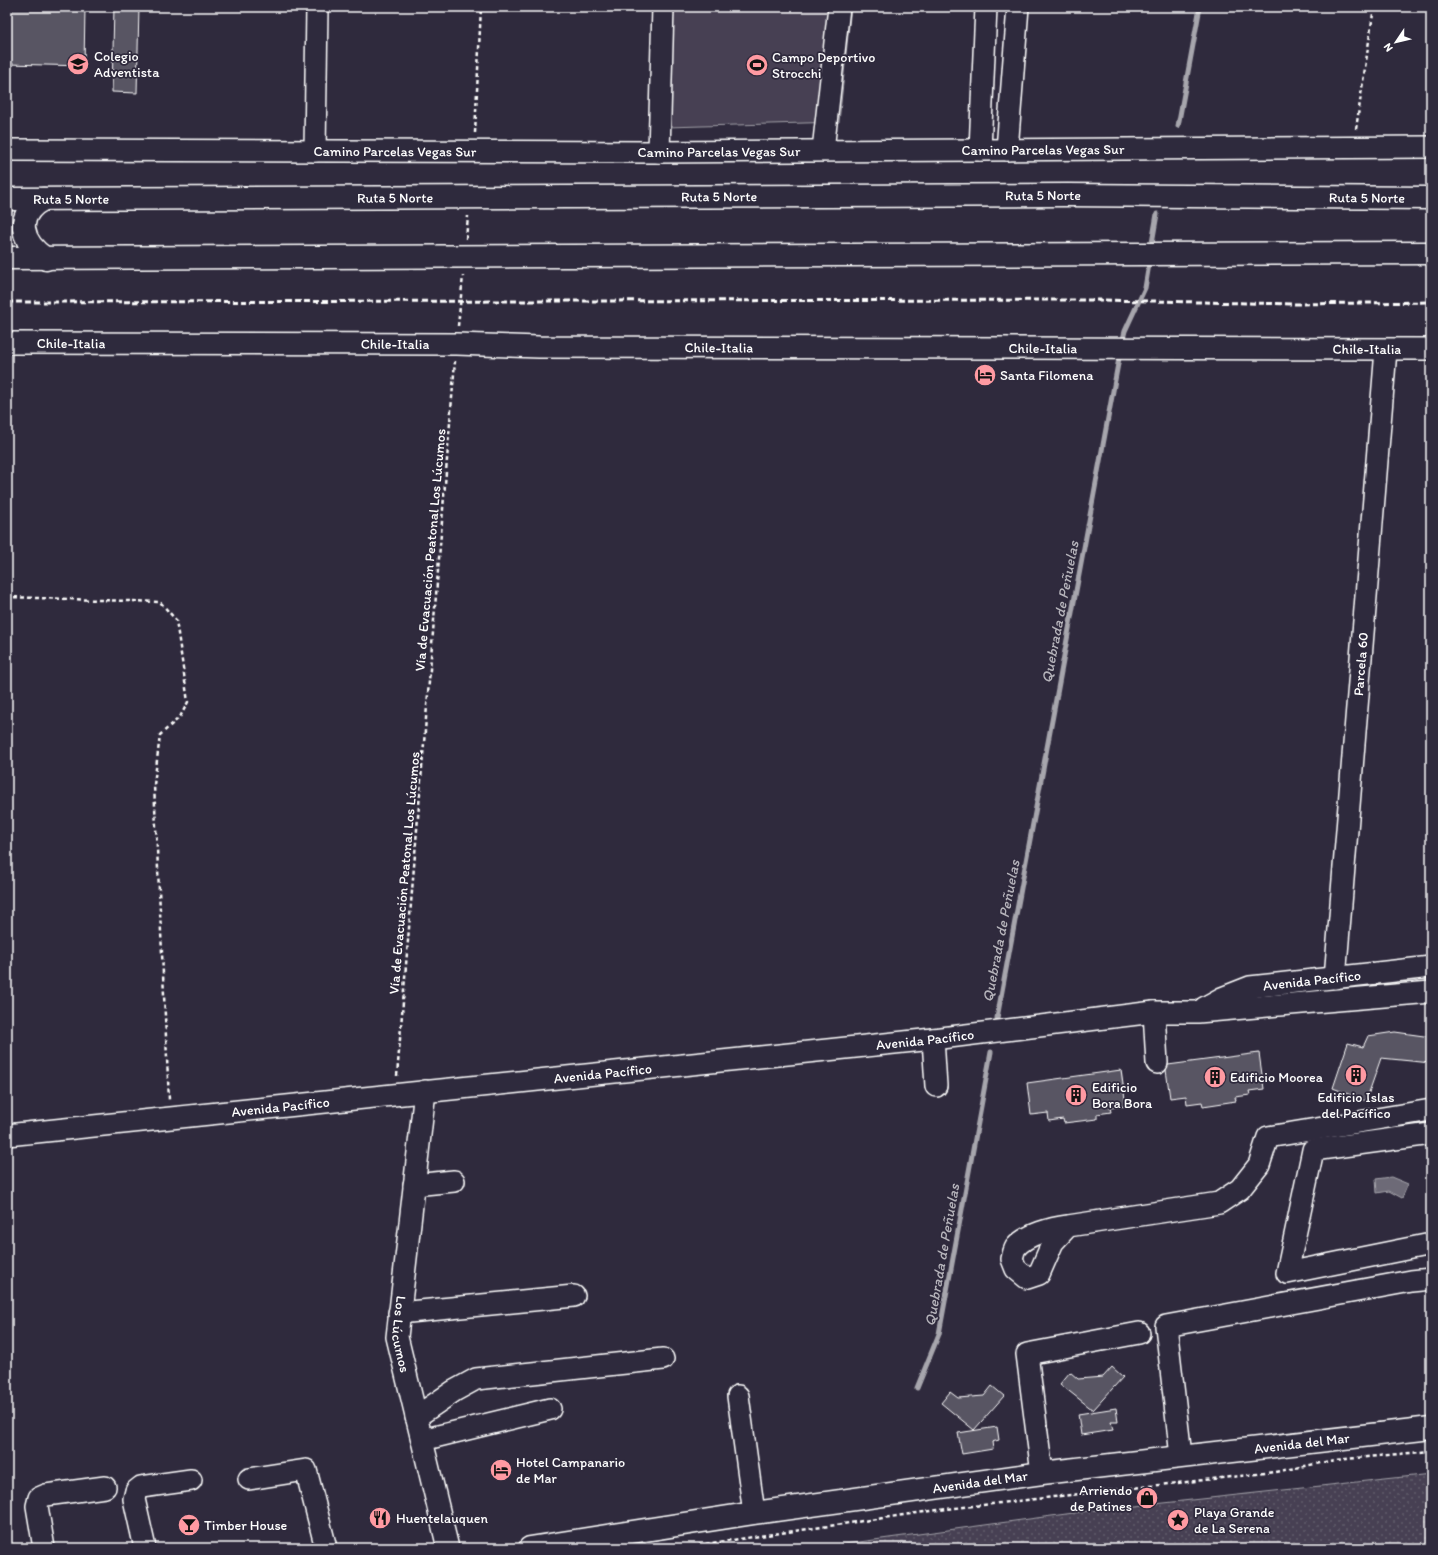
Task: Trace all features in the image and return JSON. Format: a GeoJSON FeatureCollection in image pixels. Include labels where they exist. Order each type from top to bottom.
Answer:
{"type":"FeatureCollection","features":[{"type":"Feature","properties":{"kind":"main road"},"geometry":{"type":"LineString","coordinates":[[1406,198],[1431,194]]}},
{"type":"Feature","properties":{"kind":"main road","name":"Ruta 5 Norte"},"geometry":{"type":"LineString","coordinates":[[7,199],[1060,195],[1431,198]]}},
{"type":"Feature","properties":{"kind":"main road"},"geometry":{"type":"LineString","coordinates":[[44,199],[27,214],[24,227],[26,240],[30,246],[46,258]]}},
{"type":"Feature","properties":{"kind":"main road"},"geometry":{"type":"LineString","coordinates":[[7,258],[1431,253]]}},
{"type":"Feature","properties":{"kind":"main road","name":"Avenida del Mar"},"geometry":{"type":"LineString","coordinates":[[530,1548],[754,1513],[1042,1473],[1431,1428]]}},
{"type":"Feature","properties":{"kind":"street"},"geometry":{"type":"LineString","coordinates":[[316,151],[317,7]]}},
{"type":"Feature","properties":{"kind":"street"},"geometry":{"type":"LineString","coordinates":[[659,152],[663,7]]}},
{"type":"Feature","properties":{"kind":"street"},"geometry":{"type":"LineString","coordinates":[[823,150],[839,7]]}},
{"type":"Feature","properties":{"kind":"street"},"geometry":{"type":"LineString","coordinates":[[980,150],[986,7]]}},
{"type":"Feature","properties":{"kind":"street"},"geometry":{"type":"LineString","coordinates":[[1007,150],[1018,7]]}},
{"type":"Feature","properties":{"kind":"street","name":"Camino Parcelas Vegas Sur"},"geometry":{"type":"LineString","coordinates":[[7,150],[659,152],[1431,147]]}},
{"type":"Feature","properties":{"kind":"street","name":"Chile-Italia"},"geometry":{"type":"LineString","coordinates":[[7,343],[456,344],[540,347],[1431,349]]}},
{"type":"Feature","properties":{"kind":"street","name":"Parcela 60"},"geometry":{"type":"LineString","coordinates":[[1335,978],[1386,350]]}},
{"type":"Feature","properties":{"kind":"street","name":"Avenida Pacífico"},"geometry":{"type":"LineString","coordinates":[[1198,1012],[1222,998],[1250,987],[1431,967]]}},
{"type":"Feature","properties":{"kind":"street","name":"Avenida Pacífico"},"geometry":{"type":"LineString","coordinates":[[7,1135],[933,1039],[1154,1012],[1198,1012],[1431,992]]}},
{"type":"Feature","properties":{"kind":"street"},"geometry":{"type":"LineString","coordinates":[[1154,1012],[1158,1063]]}},
{"type":"Feature","properties":{"kind":"street"},"geometry":{"type":"LineString","coordinates":[[933,1039],[936,1086]]}},
{"type":"Feature","properties":{"kind":"street","name":"Los Lúcumos"},"geometry":{"type":"LineString","coordinates":[[425,1091],[397,1328],[398,1346],[448,1548]]}},
{"type":"Feature","properties":{"kind":"street"},"geometry":{"type":"LineString","coordinates":[[1068,1226],[1219,1203],[1240,1189],[1260,1165],[1268,1137],[1431,1110]]}},
{"type":"Feature","properties":{"kind":"street"},"geometry":{"type":"LineString","coordinates":[[1431,1134],[1313,1150],[1287,1273],[1431,1244]]}},
{"type":"Feature","properties":{"kind":"street"},"geometry":{"type":"LineString","coordinates":[[414,1185],[454,1181]]}},
{"type":"Feature","properties":{"kind":"street"},"geometry":{"type":"LineString","coordinates":[[1181,1456],[1166,1326],[1411,1281],[1431,1280]]}},
{"type":"Feature","properties":{"kind":"street"},"geometry":{"type":"LineString","coordinates":[[399,1313],[574,1296]]}},
{"type":"Feature","properties":{"kind":"street"},"geometry":{"type":"LineString","coordinates":[[1042,1473],[1027,1354],[1139,1333]]}},
{"type":"Feature","properties":{"kind":"street"},"geometry":{"type":"LineString","coordinates":[[416,1417],[454,1391],[476,1379],[663,1359]]}},
{"type":"Feature","properties":{"kind":"street"},"geometry":{"type":"LineString","coordinates":[[738,1396],[754,1513]]}},
{"type":"Feature","properties":{"kind":"street"},"geometry":{"type":"LineString","coordinates":[[422,1440],[550,1409]]}},
{"type":"Feature","properties":{"kind":"street"},"geometry":{"type":"LineString","coordinates":[[249,1479],[306,1470],[326,1548]]}},
{"type":"Feature","properties":{"kind":"street"},"geometry":{"type":"LineString","coordinates":[[145,1548],[134,1499],[136,1491],[141,1487],[192,1480]]}},
{"type":"Feature","properties":{"kind":"street"},"geometry":{"type":"LineString","coordinates":[[44,1548],[37,1506],[39,1498],[46,1495],[105,1487]]}},
{"type":"Feature","properties":{"kind":"path"},"geometry":{"type":"LineString","coordinates":[[474,151],[481,7]]}},
{"type":"Feature","properties":{"kind":"path"},"geometry":{"type":"LineString","coordinates":[[1353,148],[1374,7]]}},
{"type":"Feature","properties":{"kind":"path","name":"Vía de Evacuación Peatonal Los Lúcumos"},"geometry":{"type":"LineString","coordinates":[[396,1094],[456,344],[470,198]]}},
{"type":"Feature","properties":{"kind":"path"},"geometry":{"type":"LineString","coordinates":[[7,597],[160,602],[176,620],[188,702],[180,717],[160,735],[154,785],[170,1118]]}},
{"type":"Feature","properties":{"kind":"path"},"geometry":{"type":"LineString","coordinates":[[678,1548],[938,1510],[1275,1472],[1335,1460],[1431,1451]]}},
{"type":"Feature","properties":{"kind":"shaded area","name":"Campo Deportivo Strocchi"},"geometry":{"type":"Polygon","coordinates":[[[671,7],[851,7],[839,122],[667,127],[671,7]]]}},
{"type":"Feature","properties":{"kind":"shaded area"},"geometry":{"type":"Polygon","coordinates":[[[1391,1177],[1408,1184],[1402,1198],[1389,1191],[1377,1193],[1376,1179],[1391,1177]]]}},
{"type":"Feature","properties":{"kind":"shaded area","name":"Playa Grande de La Serena"},"geometry":{"type":"Polygon","coordinates":[[[1431,1474],[1431,1548],[815,1548],[1081,1512],[1431,1474]]]}},
{"type":"Feature","properties":{"kind":"building"},"geometry":{"type":"Polygon","coordinates":[[[8,7],[85,7],[84,66],[7,64],[8,7]]]}},
{"type":"Feature","properties":{"kind":"building"},"geometry":{"type":"Polygon","coordinates":[[[114,7],[139,7],[137,93],[112,92],[114,7]]]}},
{"type":"Feature","properties":{"kind":"building","name":"Edificio Islas del Pacífico"},"geometry":{"type":"Polygon","coordinates":[[[1395,1032],[1431,1037],[1431,1063],[1381,1058],[1366,1101],[1333,1088],[1348,1043],[1363,1047],[1368,1036],[1395,1032]]]}},
{"type":"Feature","properties":{"kind":"building","name":"Edificio Moorea"},"geometry":{"type":"Polygon","coordinates":[[[1259,1053],[1264,1089],[1249,1091],[1250,1095],[1235,1097],[1236,1101],[1203,1106],[1202,1102],[1187,1104],[1186,1096],[1170,1098],[1166,1070],[1168,1065],[1259,1053]]]}},
{"type":"Feature","properties":{"kind":"building","name":"Edificio Bora Bora"},"geometry":{"type":"Polygon","coordinates":[[[1121,1070],[1126,1106],[1110,1108],[1111,1112],[1097,1114],[1097,1119],[1064,1123],[1063,1119],[1049,1121],[1048,1113],[1031,1115],[1027,1083],[1121,1070]]]}},
{"type":"Feature","properties":{"kind":"building"},"geometry":{"type":"Polygon","coordinates":[[[1112,1367],[1123,1377],[1093,1410],[1060,1384],[1070,1372],[1078,1379],[1103,1377],[1112,1367]]]}},
{"type":"Feature","properties":{"kind":"building"},"geometry":{"type":"Polygon","coordinates":[[[992,1386],[1004,1396],[974,1430],[941,1403],[950,1392],[958,1398],[984,1396],[992,1386]]]}},
{"type":"Feature","properties":{"kind":"building"},"geometry":{"type":"Polygon","coordinates":[[[1116,1408],[1118,1422],[1111,1422],[1113,1430],[1081,1435],[1078,1414],[1116,1408]]]}},
{"type":"Feature","properties":{"kind":"building"},"geometry":{"type":"Polygon","coordinates":[[[997,1427],[999,1440],[992,1442],[993,1449],[962,1454],[958,1433],[997,1427]]]}},
{"type":"Feature","properties":{"kind":"waterway","name":"Quebrada de Peñuelas"},"geometry":{"type":"LineString","coordinates":[[1178,126],[1200,7]]}},
{"type":"Feature","properties":{"kind":"waterway","name":"Quebrada de Peñuelas"},"geometry":{"type":"LineString","coordinates":[[1151,249],[1157,214]]}},
{"type":"Feature","properties":{"kind":"waterway","name":"Quebrada de Peñuelas"},"geometry":{"type":"LineString","coordinates":[[1122,343],[1125,331],[1145,288],[1150,258]]}},
{"type":"Feature","properties":{"kind":"waterway","name":"Quebrada de Peñuelas"},"geometry":{"type":"LineString","coordinates":[[997,1018],[1120,353]]}},
{"type":"Feature","properties":{"kind":"waterway","name":"Quebrada de Peñuelas"},"geometry":{"type":"LineString","coordinates":[[917,1388],[939,1334],[991,1052]]}},
{"type":"Feature","properties":{"kind":"railway"},"geometry":{"type":"LineString","coordinates":[[7,302],[1101,300],[1297,304],[1431,302]]}},
{"type":"Feature","properties":{"kind":"place","name":"Colegio Adventista"},"geometry":{"type":"Point","coordinates":[78,64]}},
{"type":"Feature","properties":{"kind":"place","name":"Campo Deportivo Strocchi"},"geometry":{"type":"Point","coordinates":[757,65]}},
{"type":"Feature","properties":{"kind":"place","name":"Santa Filomena"},"geometry":{"type":"Point","coordinates":[985,375]}},
{"type":"Feature","properties":{"kind":"place","name":"Edificio Islas del Pacífico"},"geometry":{"type":"Point","coordinates":[1356,1075]}},
{"type":"Feature","properties":{"kind":"place","name":"Edificio Moorea"},"geometry":{"type":"Point","coordinates":[1215,1077]}},
{"type":"Feature","properties":{"kind":"place","name":"Edificio Bora Bora"},"geometry":{"type":"Point","coordinates":[1076,1095]}},
{"type":"Feature","properties":{"kind":"place","name":"Hotel Campanario de Mar"},"geometry":{"type":"Point","coordinates":[501,1470]}},
{"type":"Feature","properties":{"kind":"place","name":"Arriendo de Patines"},"geometry":{"type":"Point","coordinates":[1147,1498]}},
{"type":"Feature","properties":{"kind":"place","name":"Huentelauquen"},"geometry":{"type":"Point","coordinates":[380,1518]}},
{"type":"Feature","properties":{"kind":"place","name":"Playa Grande de La Serena"},"geometry":{"type":"Point","coordinates":[1178,1520]}},
{"type":"Feature","properties":{"kind":"place","name":"Timber House"},"geometry":{"type":"Point","coordinates":[189,1525]}}]}
